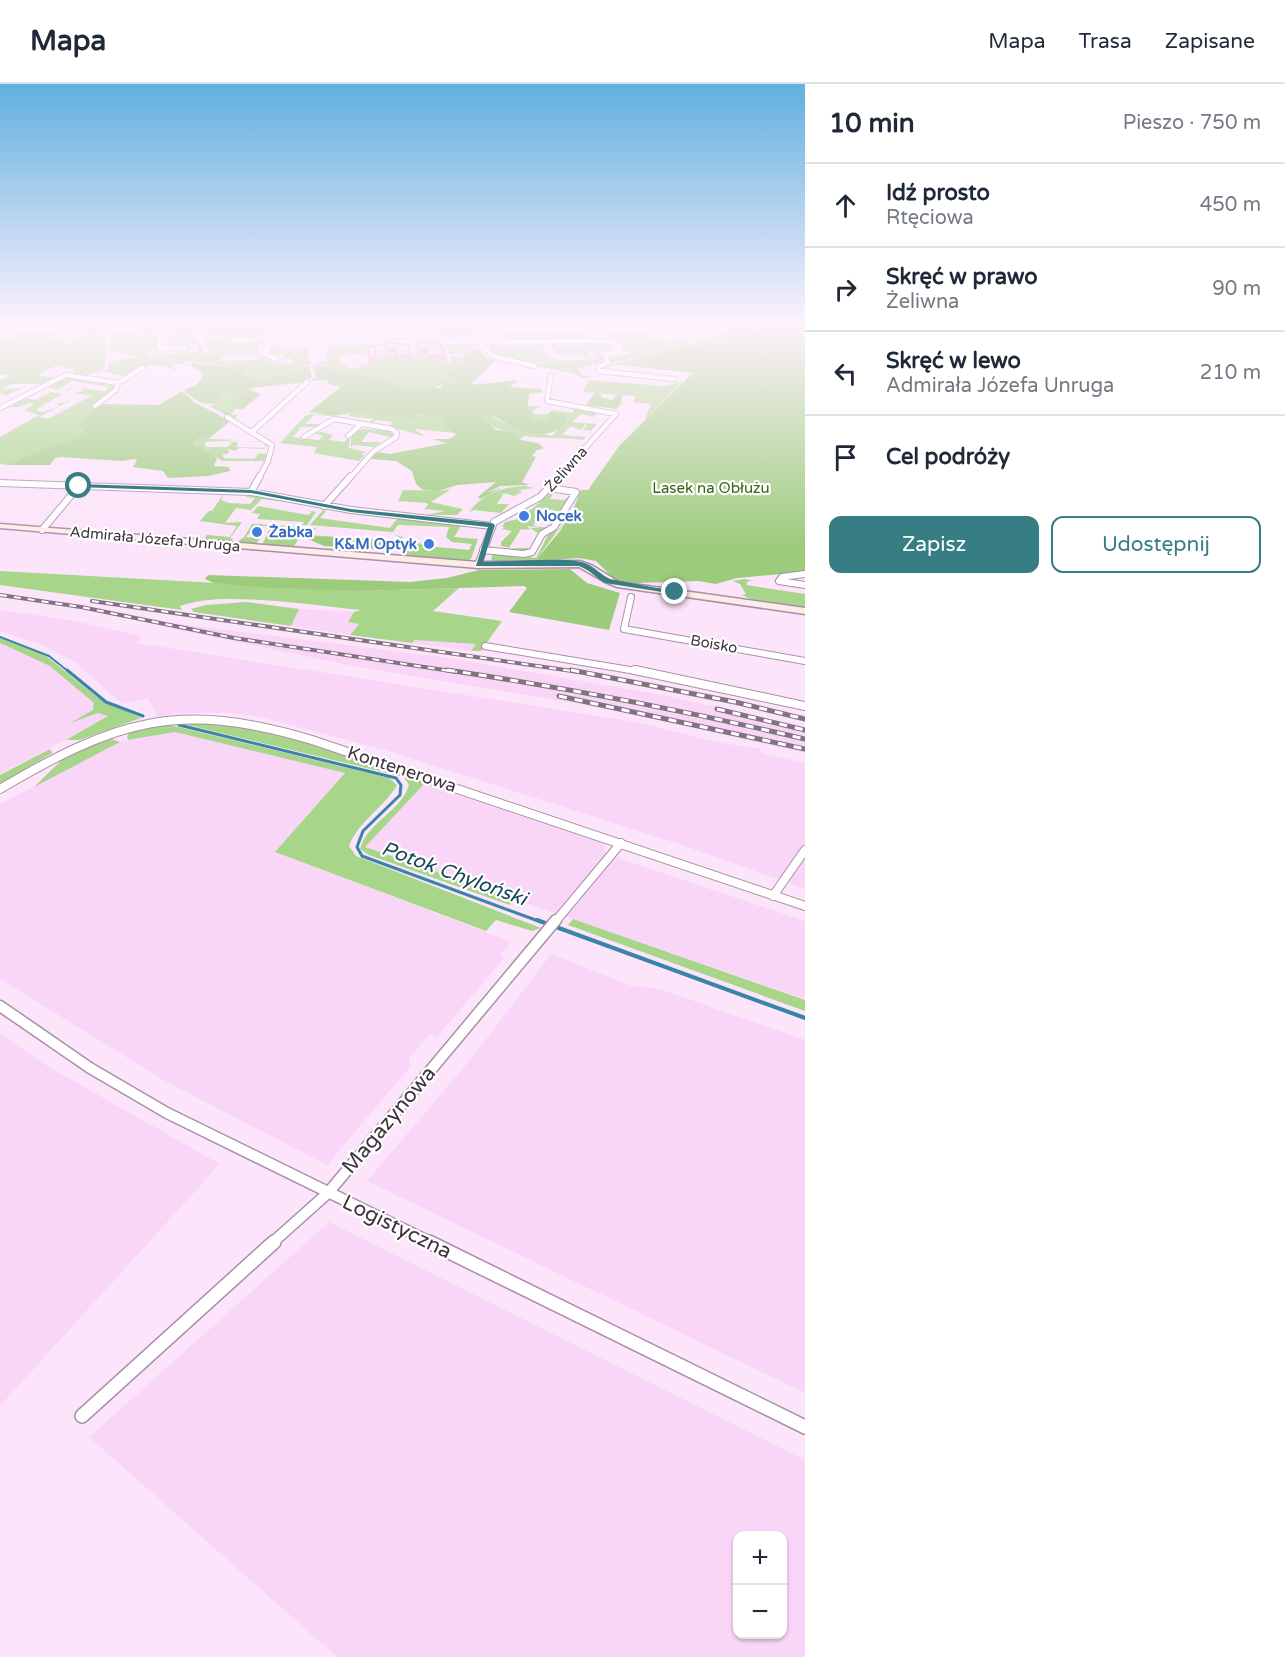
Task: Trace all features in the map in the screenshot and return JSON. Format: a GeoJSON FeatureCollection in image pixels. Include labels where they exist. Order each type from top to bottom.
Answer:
{"type":"FeatureCollection","features":[{"type":"Feature","properties":{"kind":"street"},"geometry":{"type":"LineString","coordinates":[[0,408],[17,399]]}},
{"type":"Feature","properties":{"kind":"street"},"geometry":{"type":"LineString","coordinates":[[95,406],[104,399]]}},
{"type":"Feature","properties":{"kind":"street"},"geometry":{"type":"LineString","coordinates":[[253,431],[288,399]]}},
{"type":"Feature","properties":{"kind":"street","name":"Żeliwna"},"geometry":{"type":"LineString","coordinates":[[492,525],[500,518],[535,501],[616,414],[598,408],[547,399]]}},
{"type":"Feature","properties":{"kind":"street"},"geometry":{"type":"LineString","coordinates":[[227,417],[253,431],[272,445],[268,461],[251,492]]}},
{"type":"Feature","properties":{"kind":"street"},"geometry":{"type":"LineString","coordinates":[[304,437],[311,430],[322,428],[334,419],[358,421],[360,425],[392,429],[398,435],[373,452],[324,506]]}},
{"type":"Feature","properties":{"kind":"street"},"geometry":{"type":"LineString","coordinates":[[348,436],[360,425]]}},
{"type":"Feature","properties":{"kind":"street"},"geometry":{"type":"LineString","coordinates":[[0,483],[251,492],[324,506],[492,525],[478,565]]}},
{"type":"Feature","properties":{"kind":"street"},"geometry":{"type":"LineString","coordinates":[[42,530],[79,486]]}},
{"type":"Feature","properties":{"kind":"street"},"geometry":{"type":"LineString","coordinates":[[483,550],[524,554],[532,552],[542,534],[554,527],[576,492],[549,488]]}},
{"type":"Feature","properties":{"kind":"street"},"geometry":{"type":"LineString","coordinates":[[557,499],[563,490]]}},
{"type":"Feature","properties":{"kind":"street","name":"Admirała Józefa Unruga"},"geometry":{"type":"LineString","coordinates":[[0,526],[478,565],[580,564],[593,568],[603,579],[617,584],[805,611]]}},
{"type":"Feature","properties":{"kind":"street"},"geometry":{"type":"LineString","coordinates":[[805,574],[782,577],[779,581],[805,585]]}},
{"type":"Feature","properties":{"kind":"street","name":"Boisko"},"geometry":{"type":"LineString","coordinates":[[631,597],[624,629],[805,661]]}},
{"type":"Feature","properties":{"kind":"street"},"geometry":{"type":"LineString","coordinates":[[485,646],[634,670],[805,706]]}},
{"type":"Feature","properties":{"kind":"street","name":"Kontenerowa"},"geometry":{"type":"LineString","coordinates":[[0,789],[89,738],[126,726],[179,718],[225,719],[252,723],[291,734],[471,791],[805,906]]}},
{"type":"Feature","properties":{"kind":"street","name":"Magazynowa"},"geometry":{"type":"LineString","coordinates":[[82,1416],[328,1193],[621,843]]}},
{"type":"Feature","properties":{"kind":"street"},"geometry":{"type":"LineString","coordinates":[[773,896],[805,850]]}},
{"type":"Feature","properties":{"kind":"street","name":"Logistyczna"},"geometry":{"type":"LineString","coordinates":[[0,1006],[122,1088],[231,1146],[805,1427]]}},
{"type":"Feature","properties":{"kind":"shaded area"},"geometry":{"type":"Polygon","coordinates":[[[299,609],[354,612],[348,622],[359,623],[350,635],[291,626],[299,609]]]}},
{"type":"Feature","properties":{"kind":"shaded area"},"geometry":{"type":"Polygon","coordinates":[[[0,610],[75,621],[141,636],[137,643],[636,722],[716,742],[760,749],[762,753],[805,763],[805,889],[682,845],[388,751],[302,728],[260,717],[233,713],[182,713],[158,717],[147,698],[122,704],[76,663],[42,645],[0,631],[0,610]]]}},
{"type":"Feature","properties":{"kind":"shaded area"},"geometry":{"type":"Polygon","coordinates":[[[171,623],[448,658],[663,695],[805,727],[805,753],[615,710],[349,665],[166,627],[171,623]]]}},
{"type":"Feature","properties":{"kind":"shaded area"},"geometry":{"type":"Polygon","coordinates":[[[415,640],[477,644],[471,651],[412,643],[415,640]]]}},
{"type":"Feature","properties":{"kind":"shaded area"},"geometry":{"type":"Polygon","coordinates":[[[0,643],[50,666],[111,716],[0,774],[0,643]]]}},
{"type":"Feature","properties":{"kind":"shaded area"},"geometry":{"type":"Polygon","coordinates":[[[175,732],[345,773],[276,852],[511,942],[500,955],[504,958],[437,1037],[430,1034],[409,1058],[410,1067],[327,1165],[165,1081],[0,979],[0,804],[120,742],[175,732]]]}},
{"type":"Feature","properties":{"kind":"shaded area"},"geometry":{"type":"Polygon","coordinates":[[[424,784],[600,842],[604,846],[604,851],[621,859],[805,921],[805,999],[364,847],[424,784]]]}},
{"type":"Feature","properties":{"kind":"shaded area"},"geometry":{"type":"Polygon","coordinates":[[[551,954],[632,986],[660,989],[805,1040],[805,1393],[367,1181],[471,1059],[551,954]]]}},
{"type":"Feature","properties":{"kind":"shaded area"},"geometry":{"type":"Polygon","coordinates":[[[0,1033],[49,1067],[220,1164],[0,1406],[0,1033]]]}},
{"type":"Feature","properties":{"kind":"shaded area"},"geometry":{"type":"Polygon","coordinates":[[[329,1222],[805,1460],[805,1657],[337,1657],[89,1437],[329,1222]]]}},
{"type":"Feature","properties":{"kind":"green space"},"geometry":{"type":"Polygon","coordinates":[[[23,399],[53,399],[38,408],[37,411],[44,412],[59,406],[57,404],[71,400],[39,417],[48,419],[85,399],[101,399],[93,406],[103,404],[76,425],[90,435],[43,449],[8,465],[0,464],[0,437],[39,415],[24,410],[35,403],[11,407],[23,399]]]}},
{"type":"Feature","properties":{"kind":"green space"},"geometry":{"type":"Polygon","coordinates":[[[168,399],[191,399],[230,421],[211,437],[196,439],[193,446],[200,447],[217,458],[214,466],[229,467],[230,471],[208,476],[168,478],[163,471],[133,467],[137,460],[134,459],[122,461],[61,457],[55,458],[50,465],[8,465],[43,449],[89,435],[76,425],[103,404],[159,405],[168,399]]]}},
{"type":"Feature","properties":{"kind":"green space"},"geometry":{"type":"Polygon","coordinates":[[[220,399],[236,399],[230,403],[243,409],[236,409],[231,414],[239,415],[233,419],[209,406],[219,403],[220,399]]]}},
{"type":"Feature","properties":{"kind":"green space"},"geometry":{"type":"Polygon","coordinates":[[[220,399],[219,403],[214,404],[196,400],[220,399]]]}},
{"type":"Feature","properties":{"kind":"green space"},"geometry":{"type":"Polygon","coordinates":[[[236,399],[255,399],[243,409],[229,404],[236,399]]]}},
{"type":"Feature","properties":{"kind":"green space"},"geometry":{"type":"Polygon","coordinates":[[[325,399],[529,399],[532,419],[546,420],[550,413],[556,412],[568,417],[558,430],[535,434],[485,415],[484,419],[496,430],[516,433],[520,440],[538,443],[543,449],[537,450],[532,456],[536,457],[522,482],[529,485],[500,486],[486,493],[503,487],[480,499],[478,497],[496,482],[457,485],[438,491],[423,490],[416,484],[412,471],[396,461],[371,459],[377,452],[390,454],[447,443],[432,439],[449,439],[456,435],[445,425],[444,418],[418,414],[412,419],[360,412],[331,416],[309,412],[325,399]]]}},
{"type":"Feature","properties":{"kind":"green space"},"geometry":{"type":"Polygon","coordinates":[[[590,399],[622,399],[621,404],[616,409],[586,405],[590,399]]]}},
{"type":"Feature","properties":{"kind":"green space"},"geometry":{"type":"Polygon","coordinates":[[[634,399],[665,399],[645,420],[651,404],[633,402],[634,399]]]}},
{"type":"Feature","properties":{"kind":"green space","name":"Lasek na Obłużu"},"geometry":{"type":"Polygon","coordinates":[[[666,399],[805,399],[805,572],[737,578],[716,584],[698,581],[636,583],[615,580],[596,561],[579,558],[535,561],[560,531],[572,512],[581,490],[588,490],[620,445],[666,399]]]}},
{"type":"Feature","properties":{"kind":"green space"},"geometry":{"type":"Polygon","coordinates":[[[528,406],[541,406],[533,410],[533,414],[548,414],[552,410],[572,413],[575,408],[588,410],[585,413],[592,411],[596,414],[593,417],[581,414],[572,422],[586,423],[581,430],[571,426],[562,435],[586,437],[583,440],[524,436],[520,440],[484,419],[488,414],[508,425],[552,436],[568,417],[556,412],[546,420],[532,419],[528,406]]]}},
{"type":"Feature","properties":{"kind":"green space"},"geometry":{"type":"Polygon","coordinates":[[[352,412],[433,415],[445,418],[455,433],[414,429],[424,436],[383,426],[390,426],[392,422],[376,420],[371,425],[368,424],[373,419],[348,416],[352,412]]]}},
{"type":"Feature","properties":{"kind":"green space"},"geometry":{"type":"Polygon","coordinates":[[[311,414],[332,416],[314,415],[305,424],[322,424],[319,427],[300,427],[293,437],[319,440],[323,436],[313,433],[322,432],[333,435],[329,440],[344,442],[350,437],[349,448],[367,452],[361,454],[365,455],[359,461],[314,453],[317,447],[280,443],[305,416],[311,414]]]}},
{"type":"Feature","properties":{"kind":"green space"},"geometry":{"type":"Polygon","coordinates":[[[586,423],[597,424],[591,431],[583,430],[586,423]]]}},
{"type":"Feature","properties":{"kind":"green space"},"geometry":{"type":"Polygon","coordinates":[[[364,429],[391,431],[393,435],[390,437],[369,432],[361,442],[381,442],[374,447],[353,445],[351,448],[351,437],[364,429]]]}},
{"type":"Feature","properties":{"kind":"green space"},"geometry":{"type":"Polygon","coordinates":[[[211,437],[209,439],[242,440],[205,442],[206,447],[227,447],[232,443],[227,442],[238,442],[237,447],[266,448],[228,449],[229,453],[222,455],[224,458],[254,459],[259,454],[254,453],[267,454],[264,461],[222,461],[200,447],[193,447],[196,439],[211,437]]]}},
{"type":"Feature","properties":{"kind":"green space"},"geometry":{"type":"Polygon","coordinates":[[[525,486],[534,488],[519,490],[522,492],[514,496],[504,493],[497,504],[509,504],[501,513],[474,510],[469,512],[493,493],[525,486]]]}},
{"type":"Feature","properties":{"kind":"green space"},"geometry":{"type":"Polygon","coordinates":[[[451,489],[431,502],[463,509],[457,515],[427,515],[445,511],[424,509],[427,503],[398,501],[403,490],[451,489]]]}},
{"type":"Feature","properties":{"kind":"green space"},"geometry":{"type":"Polygon","coordinates":[[[551,492],[554,492],[550,499],[564,500],[572,494],[561,512],[543,508],[533,526],[549,528],[538,533],[530,528],[541,528],[527,526],[530,530],[521,529],[509,548],[501,546],[501,542],[512,531],[502,529],[505,527],[502,527],[505,522],[526,517],[522,514],[532,509],[551,492]]]}},
{"type":"Feature","properties":{"kind":"green space"},"geometry":{"type":"Polygon","coordinates":[[[224,493],[221,500],[229,503],[250,504],[255,498],[246,497],[249,493],[318,506],[262,499],[251,510],[236,508],[225,523],[242,522],[230,538],[233,539],[230,543],[203,541],[207,535],[230,537],[237,526],[200,521],[209,511],[212,511],[224,493]]]}},
{"type":"Feature","properties":{"kind":"green space"},"geometry":{"type":"Polygon","coordinates":[[[258,506],[308,515],[312,512],[307,510],[316,512],[307,525],[302,525],[304,522],[257,519],[260,514],[252,513],[258,506]]]}},
{"type":"Feature","properties":{"kind":"green space"},"geometry":{"type":"Polygon","coordinates":[[[323,510],[326,511],[320,518],[390,528],[397,519],[394,518],[461,526],[454,537],[478,539],[471,559],[466,561],[402,556],[407,549],[413,549],[415,543],[424,544],[425,550],[426,546],[469,550],[472,544],[452,542],[446,537],[449,527],[398,525],[393,532],[310,525],[323,510]]]}},
{"type":"Feature","properties":{"kind":"green space"},"geometry":{"type":"Polygon","coordinates":[[[252,524],[306,527],[293,548],[262,545],[271,526],[255,526],[246,537],[260,538],[256,544],[236,543],[244,537],[252,524]]]}},
{"type":"Feature","properties":{"kind":"green space"},"geometry":{"type":"Polygon","coordinates":[[[313,528],[318,529],[311,530],[309,535],[397,541],[399,537],[395,535],[403,537],[396,545],[306,538],[304,535],[313,528]]]}},
{"type":"Feature","properties":{"kind":"green space"},"geometry":{"type":"Polygon","coordinates":[[[558,530],[535,561],[568,560],[517,564],[491,559],[493,553],[536,558],[548,535],[546,534],[558,530]]]}},
{"type":"Feature","properties":{"kind":"green space"},"geometry":{"type":"Polygon","coordinates":[[[308,534],[308,537],[338,537],[339,541],[399,544],[395,550],[324,546],[303,537],[308,534]]]}},
{"type":"Feature","properties":{"kind":"green space"},"geometry":{"type":"Polygon","coordinates":[[[511,548],[528,548],[526,551],[511,548]]]}},
{"type":"Feature","properties":{"kind":"green space"},"geometry":{"type":"Polygon","coordinates":[[[570,569],[587,583],[620,593],[609,630],[509,612],[527,588],[524,586],[358,591],[257,587],[214,583],[205,579],[208,575],[410,582],[447,578],[479,570],[570,569]]]}},
{"type":"Feature","properties":{"kind":"green space"},"geometry":{"type":"Polygon","coordinates":[[[0,571],[358,591],[459,588],[433,611],[502,621],[481,651],[471,651],[476,644],[415,640],[412,643],[350,635],[359,624],[348,622],[354,612],[361,610],[269,600],[220,599],[198,601],[180,606],[182,610],[0,585],[0,571]]]}},
{"type":"Feature","properties":{"kind":"green space"},"geometry":{"type":"Polygon","coordinates":[[[745,579],[754,581],[748,581],[746,585],[805,594],[805,608],[753,600],[742,595],[746,594],[740,584],[732,581],[745,579]]]}},
{"type":"Feature","properties":{"kind":"green space"},"geometry":{"type":"Polygon","coordinates":[[[246,602],[299,609],[291,626],[194,612],[191,609],[206,605],[246,602]]]}},
{"type":"Feature","properties":{"kind":"green space"},"geometry":{"type":"Polygon","coordinates":[[[0,638],[46,656],[98,698],[141,718],[79,740],[66,740],[108,716],[98,713],[70,723],[93,710],[94,703],[50,666],[0,643],[0,638]]]}},
{"type":"Feature","properties":{"kind":"green space"},"geometry":{"type":"Polygon","coordinates":[[[175,722],[233,725],[300,741],[427,781],[365,847],[515,899],[510,905],[369,855],[360,849],[369,831],[399,803],[405,794],[409,785],[404,777],[175,722]]]}},
{"type":"Feature","properties":{"kind":"green space"},"geometry":{"type":"Polygon","coordinates":[[[166,724],[389,778],[397,785],[359,829],[349,846],[356,856],[541,928],[532,931],[496,920],[486,931],[275,852],[345,773],[175,732],[128,740],[127,736],[131,731],[166,724]]]}},
{"type":"Feature","properties":{"kind":"green space"},"geometry":{"type":"Polygon","coordinates":[[[109,738],[120,742],[34,787],[67,755],[109,738]]]}},
{"type":"Feature","properties":{"kind":"green space"},"geometry":{"type":"Polygon","coordinates":[[[50,749],[52,753],[0,784],[0,775],[50,749]]]}},
{"type":"Feature","properties":{"kind":"green space"},"geometry":{"type":"Polygon","coordinates":[[[573,919],[805,1000],[805,1011],[568,925],[573,919]]]}},
{"type":"Feature","properties":{"kind":"waterway","name":"Potok Chyloński"},"geometry":{"type":"LineString","coordinates":[[0,637],[49,656],[69,672]]}},
{"type":"Feature","properties":{"kind":"waterway","name":"Potok Chyloński"},"geometry":{"type":"LineString","coordinates":[[67,670],[106,702],[143,716]]}},
{"type":"Feature","properties":{"kind":"waterway","name":"Potok Chyloński"},"geometry":{"type":"LineString","coordinates":[[179,725],[396,778],[401,785],[400,795],[363,831],[357,847],[362,856],[541,922]]}},
{"type":"Feature","properties":{"kind":"waterway","name":"Potok Chyloński"},"geometry":{"type":"LineString","coordinates":[[537,920],[805,1018]]}},
{"type":"Feature","properties":{"kind":"railway"},"geometry":{"type":"LineString","coordinates":[[0,595],[81,607],[234,638],[457,672]]}},
{"type":"Feature","properties":{"kind":"railway"},"geometry":{"type":"LineString","coordinates":[[92,601],[579,672]]}},
{"type":"Feature","properties":{"kind":"railway"},"geometry":{"type":"LineString","coordinates":[[447,670],[627,701],[805,739]]}},
{"type":"Feature","properties":{"kind":"railway"},"geometry":{"type":"LineString","coordinates":[[571,670],[735,702],[805,719]]}},
{"type":"Feature","properties":{"kind":"railway"},"geometry":{"type":"LineString","coordinates":[[559,696],[805,749]]}},
{"type":"Feature","properties":{"kind":"railway"},"geometry":{"type":"LineString","coordinates":[[717,709],[805,730]]}},
{"type":"Feature","properties":{"kind":"place","name":"Nocek"},"geometry":{"type":"Point","coordinates":[524,516]}},
{"type":"Feature","properties":{"kind":"place","name":"Żabka"},"geometry":{"type":"Point","coordinates":[257,532]}},
{"type":"Feature","properties":{"kind":"place","name":"K&M Optyk"},"geometry":{"type":"Point","coordinates":[429,544]}},
{"type":"Feature","properties":{"kind":"route"},"geometry":{"type":"LineString","coordinates":[[79,486],[265,493],[351,510],[452,523],[492,525],[478,565],[580,564],[593,568],[598,576],[617,584],[675,592]]}}]}
